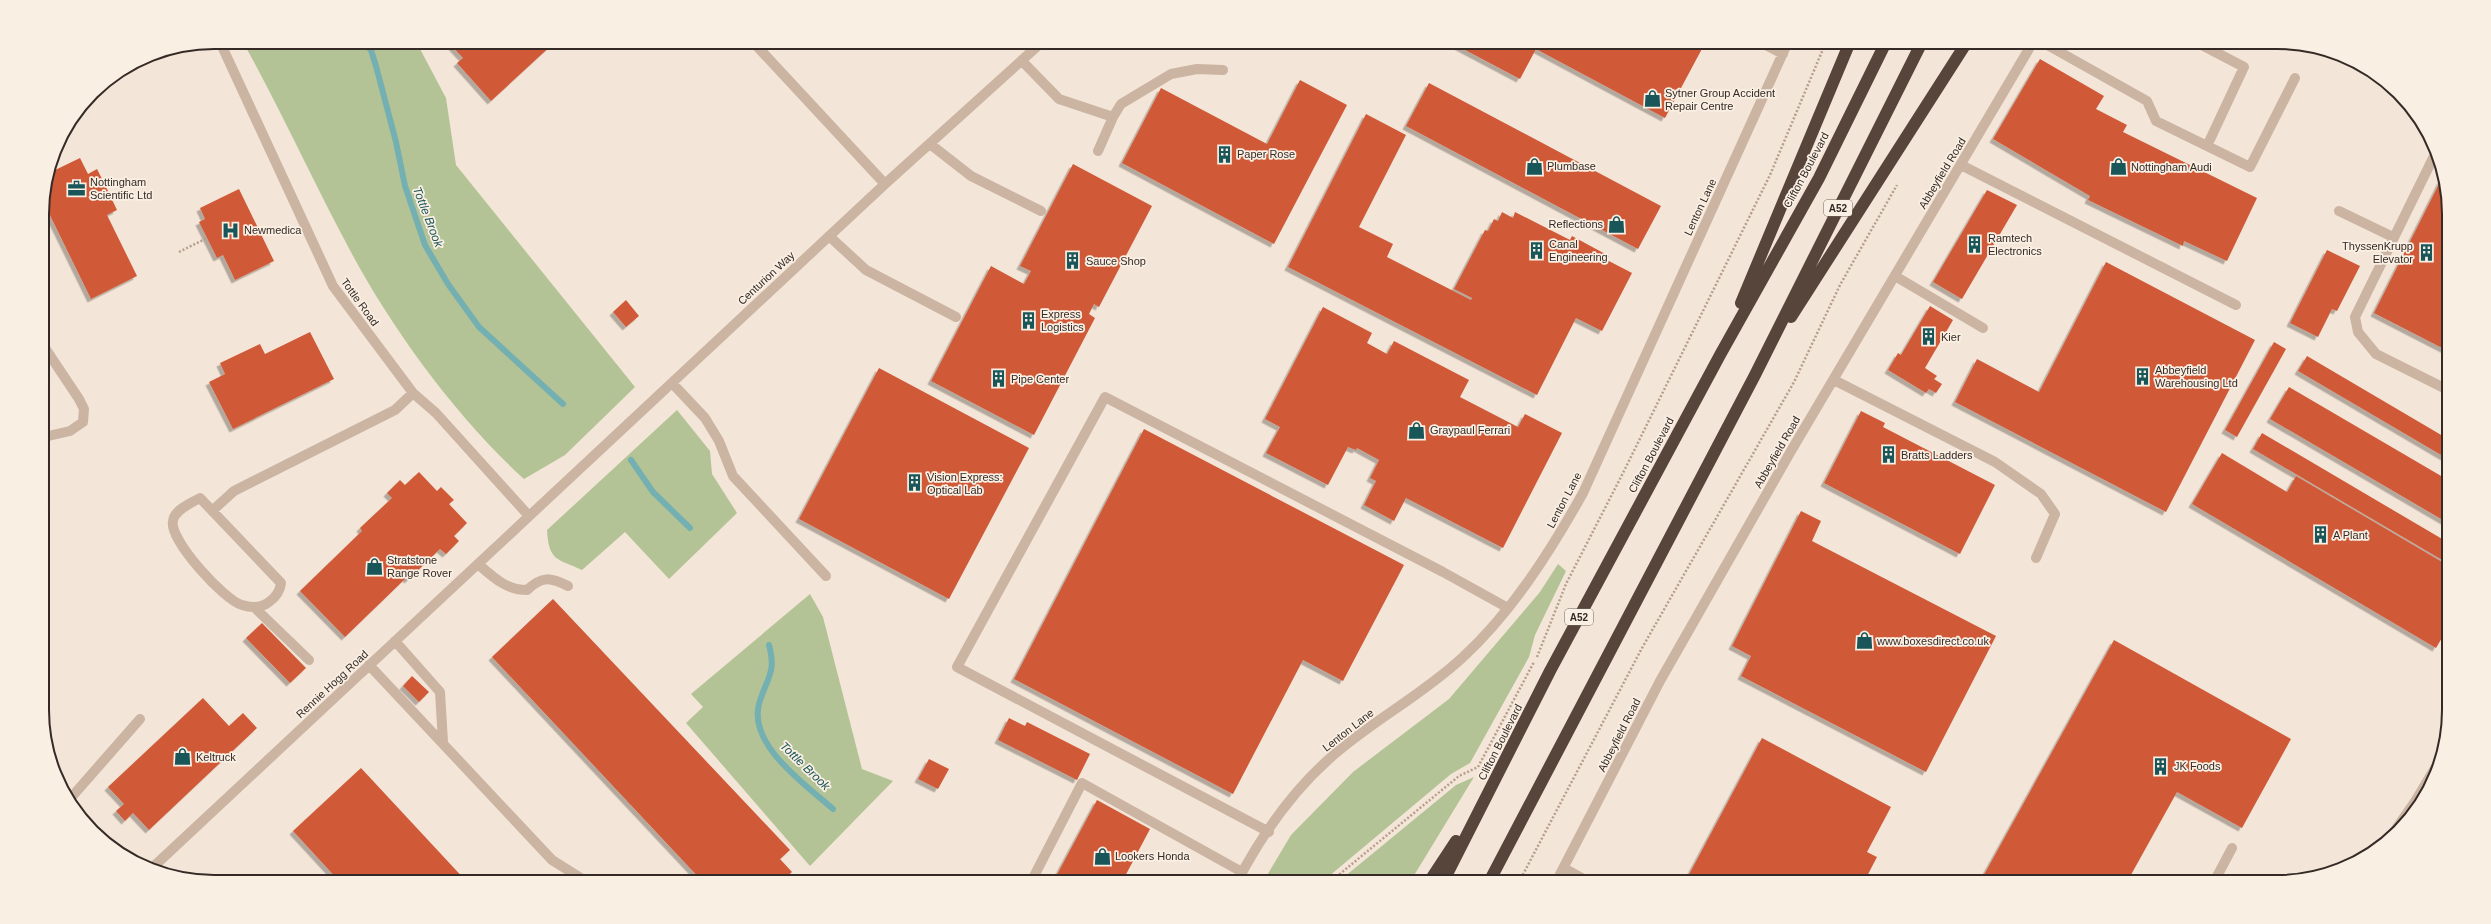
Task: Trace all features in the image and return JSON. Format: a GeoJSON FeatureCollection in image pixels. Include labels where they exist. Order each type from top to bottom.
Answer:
{"type":"FeatureCollection","features":[{"type":"Feature","properties":{"kind":"highway"},"geometry":{"type":"LineString","coordinates":[[1720,355],[1847,49]]}},
{"type":"Feature","properties":{"kind":"highway","name":"Clifton Boulevard"},"geometry":{"type":"LineString","coordinates":[[1447,875],[1550,671],[1720,355],[1819,178],[1883,49]]}},
{"type":"Feature","properties":{"kind":"highway","name":"A52"},"geometry":{"type":"LineString","coordinates":[[1493,875],[1755,375],[1918,49]]}},
{"type":"Feature","properties":{"kind":"highway"},"geometry":{"type":"LineString","coordinates":[[1755,375],[1963,49]]}},
{"type":"Feature","properties":{"kind":"highway"},"geometry":{"type":"LineString","coordinates":[[1434,875],[1494,782]]}},
{"type":"Feature","properties":{"kind":"street","name":"Tottle Road"},"geometry":{"type":"LineString","coordinates":[[223,49],[333,286],[413,393],[436,413],[529,516]]}},
{"type":"Feature","properties":{"kind":"street"},"geometry":{"type":"LineString","coordinates":[[759,49],[884,184]]}},
{"type":"Feature","properties":{"kind":"street","name":"Centurion Way"},"geometry":{"type":"LineString","coordinates":[[529,516],[884,184],[1034,49]]}},
{"type":"Feature","properties":{"kind":"street"},"geometry":{"type":"LineString","coordinates":[[1773,49],[1783,54]]}},
{"type":"Feature","properties":{"kind":"street","name":"Lenton Lane"},"geometry":{"type":"LineString","coordinates":[[1240,875],[1295,794],[1329,759],[1461,659],[1508,608],[1558,537],[1583,493],[1785,49]]}},
{"type":"Feature","properties":{"kind":"street","name":"Abbeyfield Road"},"geometry":{"type":"LineString","coordinates":[[1560,875],[1660,681],[1834,380],[2029,49]]}},
{"type":"Feature","properties":{"kind":"street"},"geometry":{"type":"LineString","coordinates":[[2054,49],[2147,101],[2156,121],[2250,167],[2295,78]]}},
{"type":"Feature","properties":{"kind":"street"},"geometry":{"type":"LineString","coordinates":[[2207,146],[2244,67],[2209,49]]}},
{"type":"Feature","properties":{"kind":"street"},"geometry":{"type":"LineString","coordinates":[[1022,60],[1053,95],[1059,99],[1113,117]]}},
{"type":"Feature","properties":{"kind":"street"},"geometry":{"type":"LineString","coordinates":[[1098,151],[1113,117],[1121,104],[1171,74],[1197,68],[1223,70]]}},
{"type":"Feature","properties":{"kind":"street"},"geometry":{"type":"LineString","coordinates":[[930,144],[971,176],[1041,211]]}},
{"type":"Feature","properties":{"kind":"street"},"geometry":{"type":"LineString","coordinates":[[2432,159],[2355,317],[2358,332],[2376,354],[2442,387]]}},
{"type":"Feature","properties":{"kind":"street"},"geometry":{"type":"LineString","coordinates":[[1961,165],[2236,305]]}},
{"type":"Feature","properties":{"kind":"street"},"geometry":{"type":"LineString","coordinates":[[2339,211],[2393,238]]}},
{"type":"Feature","properties":{"kind":"street"},"geometry":{"type":"LineString","coordinates":[[829,236],[866,270],[956,317]]}},
{"type":"Feature","properties":{"kind":"street"},"geometry":{"type":"LineString","coordinates":[[1895,276],[1984,328]]}},
{"type":"Feature","properties":{"kind":"street"},"geometry":{"type":"LineString","coordinates":[[49,354],[84,409],[83,422],[70,431],[49,436]]}},
{"type":"Feature","properties":{"kind":"street"},"geometry":{"type":"LineString","coordinates":[[1834,380],[1995,462],[2041,494],[2055,514],[2036,558]]}},
{"type":"Feature","properties":{"kind":"street"},"geometry":{"type":"LineString","coordinates":[[672,383],[692,402],[712,429],[733,476],[826,576]]}},
{"type":"Feature","properties":{"kind":"street"},"geometry":{"type":"LineString","coordinates":[[212,511],[234,491],[395,410],[413,393]]}},
{"type":"Feature","properties":{"kind":"street"},"geometry":{"type":"LineString","coordinates":[[1269,832],[957,667],[1105,397],[1444,572],[1508,608]]}},
{"type":"Feature","properties":{"kind":"street"},"geometry":{"type":"LineString","coordinates":[[255,608],[266,604],[275,598],[280,590],[281,583],[200,498],[181,509],[173,519],[172,529],[182,548],[229,598],[241,605],[255,608],[309,660]]}},
{"type":"Feature","properties":{"kind":"street","name":"Rennie Hogg Road"},"geometry":{"type":"LineString","coordinates":[[156,864],[529,516]]}},
{"type":"Feature","properties":{"kind":"street"},"geometry":{"type":"LineString","coordinates":[[478,564],[502,584],[519,590],[527,590],[538,580],[554,579],[568,586]]}},
{"type":"Feature","properties":{"kind":"street"},"geometry":{"type":"LineString","coordinates":[[395,641],[440,692],[443,742]]}},
{"type":"Feature","properties":{"kind":"street"},"geometry":{"type":"LineString","coordinates":[[369,665],[443,742],[552,860],[576,875]]}},
{"type":"Feature","properties":{"kind":"street"},"geometry":{"type":"LineString","coordinates":[[73,795],[140,719]]}},
{"type":"Feature","properties":{"kind":"street"},"geometry":{"type":"LineString","coordinates":[[1035,875],[1082,782],[1242,872]]}},
{"type":"Feature","properties":{"kind":"street"},"geometry":{"type":"LineString","coordinates":[[2218,875],[2232,848]]}},
{"type":"Feature","properties":{"kind":"street"},"geometry":{"type":"LineString","coordinates":[[1564,868],[1576,875]]}},
{"type":"Feature","properties":{"kind":"path"},"geometry":{"type":"LineString","coordinates":[[1339,875],[1459,776],[1478,767],[1538,655],[1548,625],[1569,577],[1624,471],[1770,175],[1823,49]]}},
{"type":"Feature","properties":{"kind":"path"},"geometry":{"type":"LineString","coordinates":[[1523,875],[1642,648],[1794,382],[1840,285],[1899,182]]}},
{"type":"Feature","properties":{"kind":"path"},"geometry":{"type":"LineString","coordinates":[[179,252],[207,238]]}},
{"type":"Feature","properties":{"kind":"green space"},"geometry":{"type":"Polygon","coordinates":[[[247,49],[420,49],[446,98],[456,165],[635,387],[565,455],[524,479],[475,430],[407,344],[387,314],[352,254],[247,49]]]}},
{"type":"Feature","properties":{"kind":"green space"},"geometry":{"type":"Polygon","coordinates":[[[677,410],[710,451],[712,474],[737,513],[669,579],[625,532],[582,570],[556,557],[550,548],[547,530],[677,410]]]}},
{"type":"Feature","properties":{"kind":"green space"},"geometry":{"type":"Polygon","coordinates":[[[1558,564],[1566,571],[1535,635],[1529,657],[1470,763],[1451,774],[1330,875],[1267,875],[1291,835],[1353,772],[1449,699],[1540,592],[1558,564]]]}},
{"type":"Feature","properties":{"kind":"green space"},"geometry":{"type":"Polygon","coordinates":[[[810,594],[823,617],[862,769],[893,781],[810,866],[686,723],[703,707],[691,694],[810,594]]]}},
{"type":"Feature","properties":{"kind":"green space"},"geometry":{"type":"Polygon","coordinates":[[[1474,777],[1414,875],[1347,875],[1456,785],[1474,777]]]}},
{"type":"Feature","properties":{"kind":"building"},"geometry":{"type":"Polygon","coordinates":[[[455,49],[547,49],[491,101],[457,63],[463,58],[455,49]]]}},
{"type":"Feature","properties":{"kind":"building","name":"Sytner Group Accident Repair Centre"},"geometry":{"type":"Polygon","coordinates":[[[1463,49],[1536,49],[1520,79],[1463,49]]]}},
{"type":"Feature","properties":{"kind":"building","name":"Sytner Group Accident Repair Centre"},"geometry":{"type":"Polygon","coordinates":[[[1536,49],[1702,49],[1665,118],[1536,49]]]}},
{"type":"Feature","properties":{"kind":"building","name":"Nottingham Audi"},"geometry":{"type":"Polygon","coordinates":[[[2040,59],[2104,96],[2096,109],[2127,125],[2123,132],[2257,198],[2227,261],[2184,241],[2183,246],[2088,200],[2090,196],[1993,139],[2040,59]]]}},
{"type":"Feature","properties":{"kind":"building","name":"Paper Rose"},"geometry":{"type":"Polygon","coordinates":[[[1300,80],[1347,105],[1274,244],[1122,163],[1161,88],[1267,144],[1300,80]]]}},
{"type":"Feature","properties":{"kind":"building","name":"Plumbase"},"geometry":{"type":"Polygon","coordinates":[[[1429,83],[1661,206],[1638,249],[1406,126],[1429,83]]]}},
{"type":"Feature","properties":{"kind":"building","name":"Canal Engineering"},"geometry":{"type":"Polygon","coordinates":[[[1366,114],[1406,135],[1359,227],[1393,244],[1387,257],[1471,300],[1472,298],[1454,289],[1485,230],[1488,231],[1494,219],[1498,221],[1502,212],[1513,218],[1515,212],[1570,240],[1572,236],[1609,256],[1607,260],[1632,273],[1602,331],[1576,318],[1537,395],[1288,267],[1366,114]]]}},
{"type":"Feature","properties":{"kind":"building"},"geometry":{"type":"Polygon","coordinates":[[[80,158],[88,174],[97,169],[117,210],[107,215],[137,276],[91,299],[49,213],[50,193],[55,170],[80,158]]]}},
{"type":"Feature","properties":{"kind":"building"},"geometry":{"type":"Polygon","coordinates":[[[1073,164],[1152,206],[1099,307],[1094,304],[1089,314],[1095,318],[1034,435],[931,381],[991,266],[1024,284],[1031,271],[1020,266],[1073,164]]]}},
{"type":"Feature","properties":{"kind":"building","name":"ThyssenKrupp Elevator"},"geometry":{"type":"Polygon","coordinates":[[[2439,183],[2442,203],[2442,348],[2374,313],[2439,183]]]}},
{"type":"Feature","properties":{"kind":"building","name":"Newmedica"},"geometry":{"type":"Polygon","coordinates":[[[239,189],[274,261],[235,280],[223,255],[217,258],[199,222],[205,219],[200,208],[239,189]]]}},
{"type":"Feature","properties":{"kind":"building","name":"Ramtech Electronics"},"geometry":{"type":"Polygon","coordinates":[[[1987,190],[2017,205],[1962,299],[1933,282],[1987,190]]]}},
{"type":"Feature","properties":{"kind":"building"},"geometry":{"type":"Polygon","coordinates":[[[2327,250],[2360,266],[2337,311],[2332,309],[2318,337],[2290,323],[2327,250]]]}},
{"type":"Feature","properties":{"kind":"building","name":"Abbeyfield Warehousing Ltd"},"geometry":{"type":"Polygon","coordinates":[[[2106,262],[2255,340],[2166,512],[1955,402],[1977,359],[2039,392],[2106,262]]]}},
{"type":"Feature","properties":{"kind":"building"},"geometry":{"type":"Polygon","coordinates":[[[626,300],[639,316],[626,327],[613,312],[626,300]]]}},
{"type":"Feature","properties":{"kind":"building","name":"Kier"},"geometry":{"type":"Polygon","coordinates":[[[1930,306],[1953,320],[1925,368],[1937,376],[1934,379],[1942,384],[1936,393],[1929,389],[1926,393],[1888,370],[1898,353],[1901,355],[1930,306]]]}},
{"type":"Feature","properties":{"kind":"building","name":"Graypaul Ferrari"},"geometry":{"type":"Polygon","coordinates":[[[1323,307],[1372,333],[1367,343],[1387,354],[1394,341],[1469,380],[1460,397],[1518,427],[1525,414],[1562,433],[1503,548],[1406,498],[1394,521],[1364,505],[1376,481],[1370,478],[1379,460],[1357,448],[1356,450],[1348,447],[1328,485],[1266,453],[1280,427],[1265,419],[1323,307]]]}},
{"type":"Feature","properties":{"kind":"building"},"geometry":{"type":"Polygon","coordinates":[[[310,332],[334,379],[233,429],[209,382],[225,374],[220,363],[260,344],[265,354],[310,332]]]}},
{"type":"Feature","properties":{"kind":"building"},"geometry":{"type":"Polygon","coordinates":[[[2274,342],[2286,349],[2237,437],[2225,430],[2274,342]]]}},
{"type":"Feature","properties":{"kind":"building"},"geometry":{"type":"Polygon","coordinates":[[[2307,356],[2442,435],[2442,455],[2298,371],[2307,356]]]}},
{"type":"Feature","properties":{"kind":"building","name":"Vision Express: Optical Lab"},"geometry":{"type":"Polygon","coordinates":[[[879,368],[1029,448],[949,599],[799,519],[879,368]]]}},
{"type":"Feature","properties":{"kind":"building"},"geometry":{"type":"Polygon","coordinates":[[[2289,387],[2442,476],[2442,519],[2270,419],[2289,387]]]}},
{"type":"Feature","properties":{"kind":"building","name":"Bratts Ladders"},"geometry":{"type":"Polygon","coordinates":[[[1861,411],[1885,423],[1883,427],[1995,485],[1960,554],[1824,483],[1861,411]]]}},
{"type":"Feature","properties":{"kind":"building"},"geometry":{"type":"Polygon","coordinates":[[[1144,429],[1404,565],[1343,681],[1303,660],[1233,794],[1014,679],[1144,429]]]}},
{"type":"Feature","properties":{"kind":"building"},"geometry":{"type":"Polygon","coordinates":[[[2262,433],[2442,539],[2442,560],[2253,449],[2262,433]]]}},
{"type":"Feature","properties":{"kind":"building","name":"A Plant"},"geometry":{"type":"Polygon","coordinates":[[[2222,453],[2287,492],[2296,476],[2442,562],[2442,638],[2436,648],[2192,504],[2222,453]]]}},
{"type":"Feature","properties":{"kind":"building","name":"Stratstone Range Rover"},"geometry":{"type":"Polygon","coordinates":[[[419,472],[437,491],[441,487],[454,500],[449,504],[467,523],[454,536],[459,541],[446,554],[440,549],[408,580],[406,578],[345,637],[300,591],[362,531],[360,528],[392,498],[387,493],[400,480],[405,485],[419,472]]]}},
{"type":"Feature","properties":{"kind":"building","name":"www.boxesdirect.co.uk"},"geometry":{"type":"Polygon","coordinates":[[[1801,511],[1821,521],[1812,541],[1996,636],[1926,772],[1741,676],[1751,656],[1732,646],[1801,511]]]}},
{"type":"Feature","properties":{"kind":"building"},"geometry":{"type":"Polygon","coordinates":[[[553,599],[790,850],[780,859],[792,872],[789,875],[696,875],[492,657],[553,599]]]}},
{"type":"Feature","properties":{"kind":"building"},"geometry":{"type":"Polygon","coordinates":[[[262,623],[306,668],[290,683],[246,638],[262,623]]]}},
{"type":"Feature","properties":{"kind":"building","name":"JK Foods"},"geometry":{"type":"Polygon","coordinates":[[[2114,640],[2291,739],[2242,828],[2177,792],[2131,875],[1984,875],[2114,640]]]}},
{"type":"Feature","properties":{"kind":"building"},"geometry":{"type":"Polygon","coordinates":[[[412,676],[429,692],[419,702],[403,686],[412,676]]]}},
{"type":"Feature","properties":{"kind":"building","name":"Keltruck"},"geometry":{"type":"Polygon","coordinates":[[[203,698],[229,726],[243,713],[257,728],[149,830],[133,813],[125,821],[116,811],[124,804],[108,787],[203,698]]]}},
{"type":"Feature","properties":{"kind":"building"},"geometry":{"type":"Polygon","coordinates":[[[1009,718],[1025,726],[1027,722],[1090,754],[1077,780],[998,740],[1009,718]]]}},
{"type":"Feature","properties":{"kind":"building"},"geometry":{"type":"Polygon","coordinates":[[[1762,738],[1891,807],[1867,852],[1877,857],[1868,875],[1689,875],[1762,738]]]}},
{"type":"Feature","properties":{"kind":"building"},"geometry":{"type":"Polygon","coordinates":[[[929,759],[949,769],[938,789],[918,779],[929,759]]]}},
{"type":"Feature","properties":{"kind":"building"},"geometry":{"type":"Polygon","coordinates":[[[361,768],[460,875],[334,875],[293,831],[361,768]]]}},
{"type":"Feature","properties":{"kind":"building","name":"Lookers Honda"},"geometry":{"type":"Polygon","coordinates":[[[1097,800],[1150,829],[1126,875],[1057,875],[1097,800]]]}},
{"type":"Feature","properties":{"kind":"waterway","name":"Tottle Brook"},"geometry":{"type":"LineString","coordinates":[[370,49],[376,66],[396,142],[405,186],[425,245],[448,284],[479,327],[563,404]]}},
{"type":"Feature","properties":{"kind":"waterway","name":"Tottle Brook"},"geometry":{"type":"LineString","coordinates":[[631,460],[653,492],[690,528]]}},
{"type":"Feature","properties":{"kind":"waterway","name":"Tottle Brook"},"geometry":{"type":"LineString","coordinates":[[769,645],[772,663],[770,676],[759,704],[758,719],[762,734],[770,749],[782,763],[833,809]]}},
{"type":"Feature","properties":{"kind":"place","name":"Sytner Group Accident Repair Centre"},"geometry":{"type":"Point","coordinates":[1652,99]}},
{"type":"Feature","properties":{"kind":"place","name":"Paper Rose"},"geometry":{"type":"Point","coordinates":[1224,154]}},
{"type":"Feature","properties":{"kind":"place","name":"Plumbase"},"geometry":{"type":"Point","coordinates":[1534,166]}},
{"type":"Feature","properties":{"kind":"place","name":"Nottingham Audi"},"geometry":{"type":"Point","coordinates":[2118,167]}},
{"type":"Feature","properties":{"kind":"place","name":"Nottingham Scientific Ltd"},"geometry":{"type":"Point","coordinates":[77,188]}},
{"type":"Feature","properties":{"kind":"place","name":"Reflections"},"geometry":{"type":"Point","coordinates":[1616,224]}},
{"type":"Feature","properties":{"kind":"place","name":"Newmedica"},"geometry":{"type":"Point","coordinates":[231,230]}},
{"type":"Feature","properties":{"kind":"place","name":"Ramtech Electronics"},"geometry":{"type":"Point","coordinates":[1975,244]}},
{"type":"Feature","properties":{"kind":"place","name":"Canal Engineering"},"geometry":{"type":"Point","coordinates":[1536,250]}},
{"type":"Feature","properties":{"kind":"place","name":"ThyssenKrupp Elevator"},"geometry":{"type":"Point","coordinates":[2426,252]}},
{"type":"Feature","properties":{"kind":"place","name":"Sauce Shop"},"geometry":{"type":"Point","coordinates":[1073,261]}},
{"type":"Feature","properties":{"kind":"place","name":"Express Logistics"},"geometry":{"type":"Point","coordinates":[1028,320]}},
{"type":"Feature","properties":{"kind":"place","name":"Kier"},"geometry":{"type":"Point","coordinates":[1928,337]}},
{"type":"Feature","properties":{"kind":"place","name":"Abbeyfield Warehousing Ltd"},"geometry":{"type":"Point","coordinates":[2142,376]}},
{"type":"Feature","properties":{"kind":"place","name":"Pipe Center"},"geometry":{"type":"Point","coordinates":[998,379]}},
{"type":"Feature","properties":{"kind":"place","name":"Graypaul Ferrari"},"geometry":{"type":"Point","coordinates":[1417,430]}},
{"type":"Feature","properties":{"kind":"place","name":"Bratts Ladders"},"geometry":{"type":"Point","coordinates":[1888,455]}},
{"type":"Feature","properties":{"kind":"place","name":"Vision Express: Optical Lab"},"geometry":{"type":"Point","coordinates":[914,483]}},
{"type":"Feature","properties":{"kind":"place","name":"A Plant"},"geometry":{"type":"Point","coordinates":[2320,535]}},
{"type":"Feature","properties":{"kind":"place","name":"Stratstone Range Rover"},"geometry":{"type":"Point","coordinates":[374,566]}},
{"type":"Feature","properties":{"kind":"place","name":"www.boxesdirect.co.uk"},"geometry":{"type":"Point","coordinates":[1864,641]}},
{"type":"Feature","properties":{"kind":"place","name":"Keltruck"},"geometry":{"type":"Point","coordinates":[183,757]}},
{"type":"Feature","properties":{"kind":"place","name":"JK Foods"},"geometry":{"type":"Point","coordinates":[2161,766]}},
{"type":"Feature","properties":{"kind":"place","name":"Lookers Honda"},"geometry":{"type":"Point","coordinates":[1102,856]}}]}
